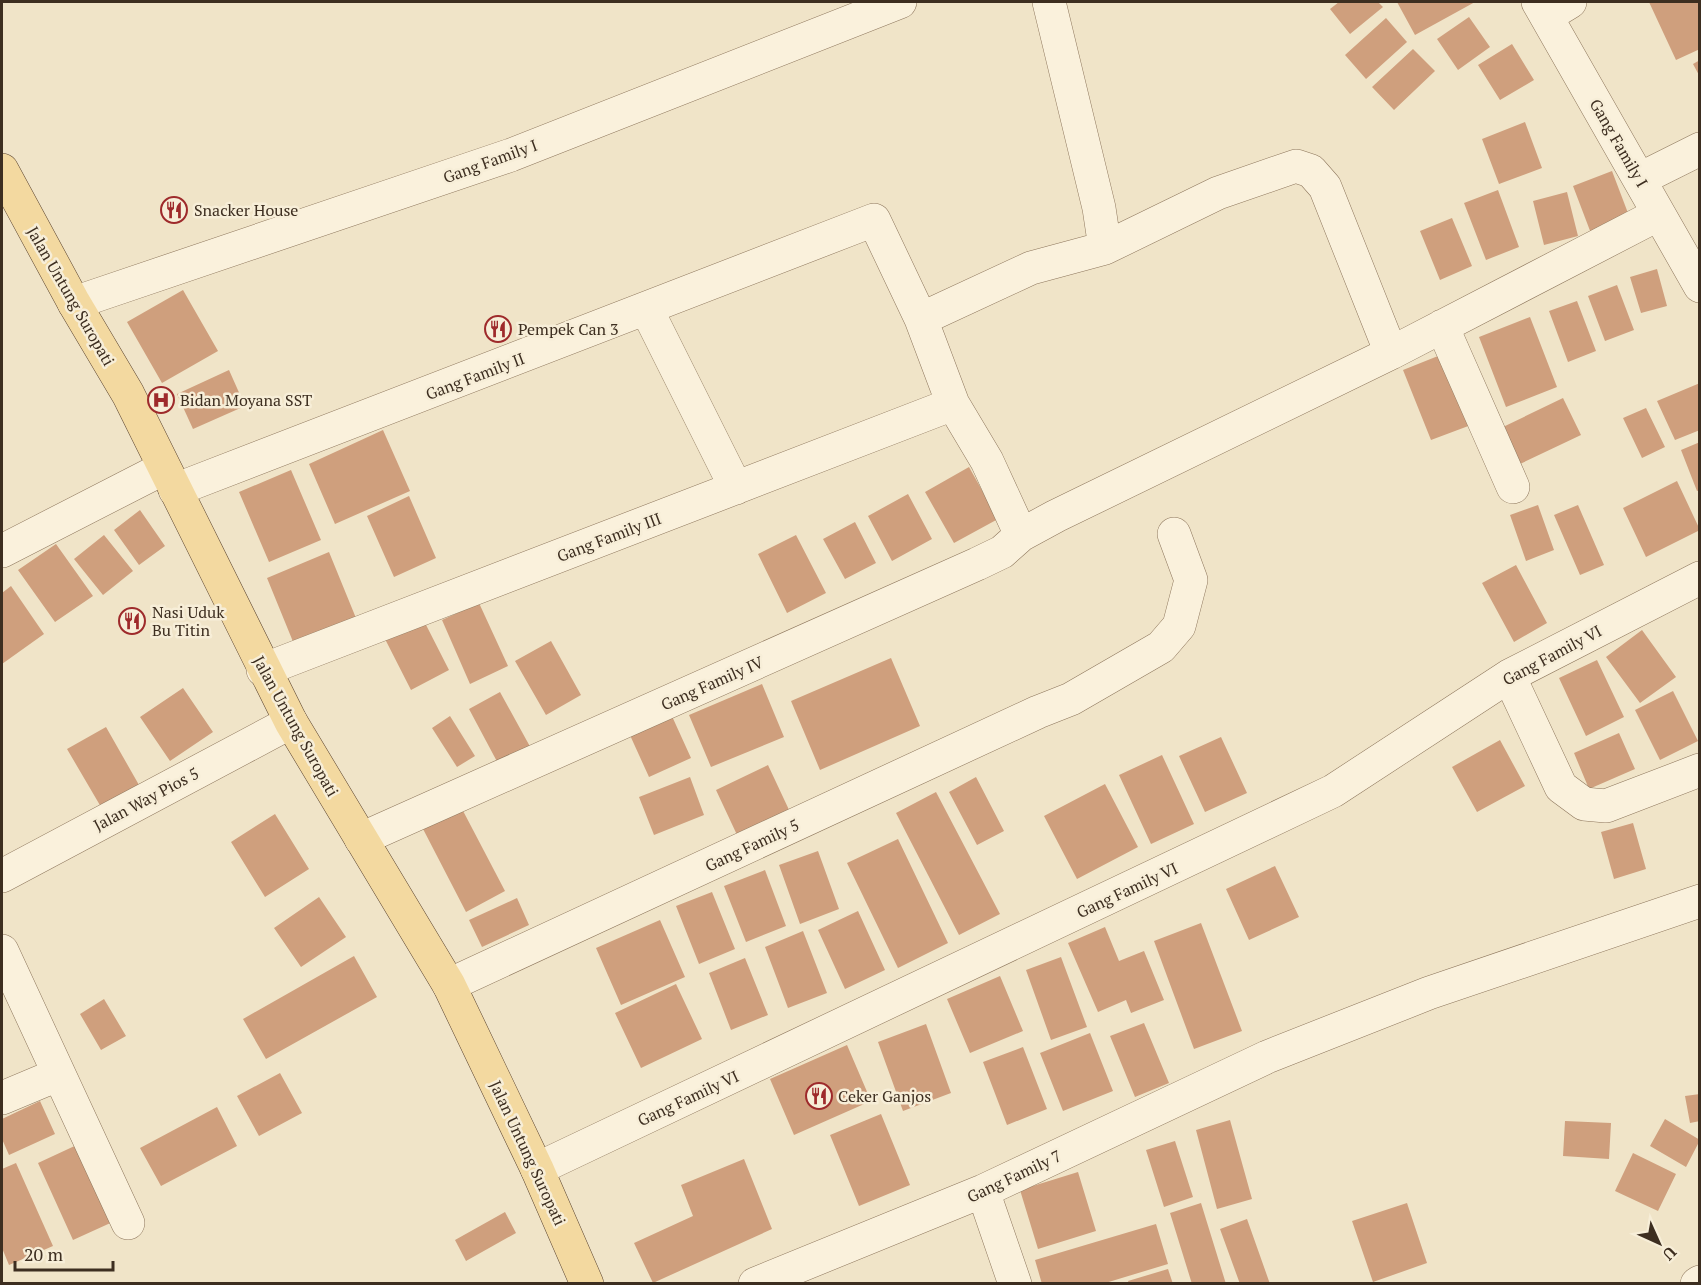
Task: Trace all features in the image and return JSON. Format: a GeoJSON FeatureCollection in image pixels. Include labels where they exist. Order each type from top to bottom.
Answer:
{"type":"FeatureCollection","features":[{"type":"Feature","properties":{"kind":"main road","name":"Jalan Untung Suropati"},"geometry":{"type":"LineString","coordinates":[[2,170],[74,303],[128,394],[263,670],[291,722],[449,985],[537,1169],[587,1284]]}},
{"type":"Feature","properties":{"kind":"street","name":"Gang Family I"},"geometry":{"type":"LineString","coordinates":[[74,303],[511,155],[900,2]]}},
{"type":"Feature","properties":{"kind":"street"},"geometry":{"type":"LineString","coordinates":[[1049,2],[1099,208],[1106,248]]}},
{"type":"Feature","properties":{"kind":"street","name":"Gang Family I"},"geometry":{"type":"LineString","coordinates":[[1552,6],[1640,179],[1700,286]]}},
{"type":"Feature","properties":{"kind":"street"},"geometry":{"type":"LineString","coordinates":[[1640,179],[1700,149]]}},
{"type":"Feature","properties":{"kind":"street"},"geometry":{"type":"LineString","coordinates":[[1021,535],[987,461],[953,404],[921,319],[1031,268],[1106,248],[1218,193],[1296,166],[1311,171],[1325,187],[1390,353]]}},
{"type":"Feature","properties":{"kind":"street","name":"Gang Family IV"},"geometry":{"type":"LineString","coordinates":[[361,839],[1002,552],[1021,535],[1056,516],[1442,327],[1659,213]]}},
{"type":"Feature","properties":{"kind":"street","name":"Gang Family II"},"geometry":{"type":"LineString","coordinates":[[2,551],[170,479],[647,310],[874,220],[921,319]]}},
{"type":"Feature","properties":{"kind":"street"},"geometry":{"type":"LineString","coordinates":[[647,310],[736,488]]}},
{"type":"Feature","properties":{"kind":"street"},"geometry":{"type":"LineString","coordinates":[[1442,327],[1513,487]]}},
{"type":"Feature","properties":{"kind":"street","name":"Gang Family III"},"geometry":{"type":"LineString","coordinates":[[263,670],[953,404]]}},
{"type":"Feature","properties":{"kind":"street","name":"Gang Family 5"},"geometry":{"type":"LineString","coordinates":[[449,985],[1055,706],[1161,647],[1179,626],[1191,580],[1174,534]]}},
{"type":"Feature","properties":{"kind":"street","name":"Gang Family VI"},"geometry":{"type":"LineString","coordinates":[[537,1169],[1333,791],[1509,676],[1700,578]]}},
{"type":"Feature","properties":{"kind":"street"},"geometry":{"type":"LineString","coordinates":[[1509,676],[1561,787],[1584,804],[1606,806],[1700,770]]}},
{"type":"Feature","properties":{"kind":"street","name":"Jalan Way Pios 5"},"geometry":{"type":"LineString","coordinates":[[2,876],[291,722]]}},
{"type":"Feature","properties":{"kind":"street","name":"Gang Family 7"},"geometry":{"type":"LineString","coordinates":[[755,1284],[983,1191],[1268,1057],[1429,993],[1700,900]]}},
{"type":"Feature","properties":{"kind":"street"},"geometry":{"type":"LineString","coordinates":[[2,951],[57,1075],[128,1223]]}},
{"type":"Feature","properties":{"kind":"street"},"geometry":{"type":"LineString","coordinates":[[2,1098],[57,1075]]}},
{"type":"Feature","properties":{"kind":"street"},"geometry":{"type":"LineString","coordinates":[[983,1191],[1015,1284]]}},
{"type":"Feature","properties":{"kind":"building"},"geometry":{"type":"Polygon","coordinates":[[[1339,2],[1378,2],[1383,7],[1350,34],[1330,9],[1339,2]]]}},
{"type":"Feature","properties":{"kind":"building"},"geometry":{"type":"Polygon","coordinates":[[[1397,2],[1475,2],[1415,35],[1397,2]]]}},
{"type":"Feature","properties":{"kind":"building"},"geometry":{"type":"Polygon","coordinates":[[[1649,2],[1700,2],[1700,49],[1676,60],[1649,2]]]}},
{"type":"Feature","properties":{"kind":"building"},"geometry":{"type":"Polygon","coordinates":[[[1469,17],[1490,47],[1458,70],[1437,39],[1469,17]]]}},
{"type":"Feature","properties":{"kind":"building"},"geometry":{"type":"Polygon","coordinates":[[[1386,18],[1407,42],[1366,79],[1345,55],[1386,18]]]}},
{"type":"Feature","properties":{"kind":"building"},"geometry":{"type":"Polygon","coordinates":[[[1512,44],[1534,80],[1500,100],[1478,65],[1512,44]]]}},
{"type":"Feature","properties":{"kind":"building"},"geometry":{"type":"Polygon","coordinates":[[[1413,49],[1435,71],[1394,110],[1372,87],[1413,49]]]}},
{"type":"Feature","properties":{"kind":"building"},"geometry":{"type":"Polygon","coordinates":[[[1700,60],[1700,77],[1693,64],[1700,60]]]}},
{"type":"Feature","properties":{"kind":"building"},"geometry":{"type":"Polygon","coordinates":[[[1525,122],[1542,168],[1499,184],[1482,139],[1525,122]]]}},
{"type":"Feature","properties":{"kind":"building"},"geometry":{"type":"Polygon","coordinates":[[[1612,171],[1631,221],[1592,236],[1573,186],[1612,171]]]}},
{"type":"Feature","properties":{"kind":"building"},"geometry":{"type":"Polygon","coordinates":[[[1498,190],[1519,247],[1486,260],[1464,203],[1498,190]]]}},
{"type":"Feature","properties":{"kind":"building"},"geometry":{"type":"Polygon","coordinates":[[[1567,192],[1578,236],[1544,245],[1533,201],[1567,192]]]}},
{"type":"Feature","properties":{"kind":"building"},"geometry":{"type":"Polygon","coordinates":[[[1452,218],[1472,266],[1440,280],[1420,231],[1452,218]]]}},
{"type":"Feature","properties":{"kind":"building"},"geometry":{"type":"Polygon","coordinates":[[[1657,269],[1667,306],[1641,313],[1630,277],[1657,269]]]}},
{"type":"Feature","properties":{"kind":"building"},"geometry":{"type":"Polygon","coordinates":[[[1617,285],[1634,330],[1605,341],[1588,296],[1617,285]]]}},
{"type":"Feature","properties":{"kind":"building"},"geometry":{"type":"Polygon","coordinates":[[[183,290],[218,351],[162,383],[127,322],[183,290]]]}},
{"type":"Feature","properties":{"kind":"building"},"geometry":{"type":"Polygon","coordinates":[[[1577,301],[1596,351],[1568,362],[1549,311],[1577,301]]]}},
{"type":"Feature","properties":{"kind":"building"},"geometry":{"type":"Polygon","coordinates":[[[1530,317],[1557,387],[1506,407],[1479,337],[1530,317]]]}},
{"type":"Feature","properties":{"kind":"building"},"geometry":{"type":"Polygon","coordinates":[[[1443,354],[1471,425],[1431,440],[1403,370],[1443,354]]]}},
{"type":"Feature","properties":{"kind":"building"},"geometry":{"type":"Polygon","coordinates":[[[229,370],[245,406],[193,429],[177,394],[229,370]]]}},
{"type":"Feature","properties":{"kind":"building"},"geometry":{"type":"Polygon","coordinates":[[[1700,383],[1700,430],[1675,440],[1657,401],[1700,383]]]}},
{"type":"Feature","properties":{"kind":"building"},"geometry":{"type":"Polygon","coordinates":[[[1563,398],[1581,435],[1520,464],[1503,427],[1563,398]]]}},
{"type":"Feature","properties":{"kind":"building"},"geometry":{"type":"Polygon","coordinates":[[[1646,408],[1665,447],[1642,458],[1623,418],[1646,408]]]}},
{"type":"Feature","properties":{"kind":"building"},"geometry":{"type":"Polygon","coordinates":[[[383,430],[410,491],[335,524],[309,464],[383,430]]]}},
{"type":"Feature","properties":{"kind":"building"},"geometry":{"type":"Polygon","coordinates":[[[1700,442],[1700,490],[1697,491],[1681,450],[1700,442]]]}},
{"type":"Feature","properties":{"kind":"building"},"geometry":{"type":"Polygon","coordinates":[[[969,467],[998,519],[954,543],[925,492],[969,467]]]}},
{"type":"Feature","properties":{"kind":"building"},"geometry":{"type":"Polygon","coordinates":[[[291,470],[321,540],[269,562],[239,492],[291,470]]]}},
{"type":"Feature","properties":{"kind":"building"},"geometry":{"type":"Polygon","coordinates":[[[1677,481],[1700,530],[1646,557],[1623,508],[1677,481]]]}},
{"type":"Feature","properties":{"kind":"building"},"geometry":{"type":"Polygon","coordinates":[[[908,494],[932,539],[892,561],[868,516],[908,494]]]}},
{"type":"Feature","properties":{"kind":"building"},"geometry":{"type":"Polygon","coordinates":[[[409,496],[436,558],[394,577],[367,516],[409,496]]]}},
{"type":"Feature","properties":{"kind":"building"},"geometry":{"type":"Polygon","coordinates":[[[1538,505],[1554,550],[1526,561],[1510,515],[1538,505]]]}},
{"type":"Feature","properties":{"kind":"building"},"geometry":{"type":"Polygon","coordinates":[[[1578,505],[1604,565],[1580,575],[1554,515],[1578,505]]]}},
{"type":"Feature","properties":{"kind":"building"},"geometry":{"type":"Polygon","coordinates":[[[140,510],[165,546],[139,565],[114,530],[140,510]]]}},
{"type":"Feature","properties":{"kind":"building"},"geometry":{"type":"Polygon","coordinates":[[[855,522],[876,563],[845,579],[823,539],[855,522]]]}},
{"type":"Feature","properties":{"kind":"building"},"geometry":{"type":"Polygon","coordinates":[[[104,535],[133,571],[103,595],[74,559],[104,535]]]}},
{"type":"Feature","properties":{"kind":"building"},"geometry":{"type":"Polygon","coordinates":[[[796,535],[826,593],[787,613],[758,554],[796,535]]]}},
{"type":"Feature","properties":{"kind":"building"},"geometry":{"type":"Polygon","coordinates":[[[56,544],[93,596],[55,622],[18,570],[56,544]]]}},
{"type":"Feature","properties":{"kind":"building"},"geometry":{"type":"Polygon","coordinates":[[[329,552],[358,623],[296,649],[267,578],[329,552]]]}},
{"type":"Feature","properties":{"kind":"building"},"geometry":{"type":"Polygon","coordinates":[[[1516,565],[1547,623],[1514,642],[1482,583],[1516,565]]]}},
{"type":"Feature","properties":{"kind":"building"},"geometry":{"type":"Polygon","coordinates":[[[11,586],[44,634],[2,664],[2,593],[11,586]]]}},
{"type":"Feature","properties":{"kind":"building"},"geometry":{"type":"Polygon","coordinates":[[[479,603],[508,666],[470,684],[442,620],[479,603]]]}},
{"type":"Feature","properties":{"kind":"building"},"geometry":{"type":"Polygon","coordinates":[[[423,619],[449,670],[411,690],[385,639],[423,619]]]}},
{"type":"Feature","properties":{"kind":"building"},"geometry":{"type":"Polygon","coordinates":[[[1642,630],[1676,677],[1640,703],[1606,657],[1642,630]]]}},
{"type":"Feature","properties":{"kind":"building"},"geometry":{"type":"Polygon","coordinates":[[[551,641],[581,695],[546,715],[515,661],[551,641]]]}},
{"type":"Feature","properties":{"kind":"building"},"geometry":{"type":"Polygon","coordinates":[[[891,658],[920,726],[820,770],[791,701],[891,658]]]}},
{"type":"Feature","properties":{"kind":"building"},"geometry":{"type":"Polygon","coordinates":[[[1597,660],[1624,717],[1586,736],[1559,678],[1597,660]]]}},
{"type":"Feature","properties":{"kind":"building"},"geometry":{"type":"Polygon","coordinates":[[[762,684],[784,737],[711,767],[689,715],[762,684]]]}},
{"type":"Feature","properties":{"kind":"building"},"geometry":{"type":"Polygon","coordinates":[[[183,688],[213,732],[170,761],[140,717],[183,688]]]}},
{"type":"Feature","properties":{"kind":"building"},"geometry":{"type":"Polygon","coordinates":[[[1673,691],[1698,741],[1660,760],[1635,710],[1673,691]]]}},
{"type":"Feature","properties":{"kind":"building"},"geometry":{"type":"Polygon","coordinates":[[[500,692],[533,752],[501,769],[469,709],[500,692]]]}},
{"type":"Feature","properties":{"kind":"building"},"geometry":{"type":"Polygon","coordinates":[[[671,714],[691,758],[649,777],[629,733],[671,714]]]}},
{"type":"Feature","properties":{"kind":"building"},"geometry":{"type":"Polygon","coordinates":[[[450,716],[475,756],[457,767],[432,728],[450,716]]]}},
{"type":"Feature","properties":{"kind":"building"},"geometry":{"type":"Polygon","coordinates":[[[106,727],[139,785],[101,807],[67,749],[106,727]]]}},
{"type":"Feature","properties":{"kind":"building"},"geometry":{"type":"Polygon","coordinates":[[[1619,733],[1635,769],[1589,789],[1574,753],[1619,733]]]}},
{"type":"Feature","properties":{"kind":"building"},"geometry":{"type":"Polygon","coordinates":[[[1221,737],[1247,793],[1205,812],[1179,756],[1221,737]]]}},
{"type":"Feature","properties":{"kind":"building"},"geometry":{"type":"Polygon","coordinates":[[[1500,740],[1525,786],[1477,812],[1452,767],[1500,740]]]}},
{"type":"Feature","properties":{"kind":"building"},"geometry":{"type":"Polygon","coordinates":[[[1162,755],[1194,824],[1151,844],[1119,775],[1162,755]]]}},
{"type":"Feature","properties":{"kind":"building"},"geometry":{"type":"Polygon","coordinates":[[[768,765],[790,812],[738,837],[716,790],[768,765]]]}},
{"type":"Feature","properties":{"kind":"building"},"geometry":{"type":"Polygon","coordinates":[[[690,777],[704,815],[654,835],[639,797],[690,777]]]}},
{"type":"Feature","properties":{"kind":"building"},"geometry":{"type":"Polygon","coordinates":[[[976,777],[1004,831],[977,845],[949,792],[976,777]]]}},
{"type":"Feature","properties":{"kind":"building"},"geometry":{"type":"Polygon","coordinates":[[[1105,784],[1138,847],[1077,879],[1044,816],[1105,784]]]}},
{"type":"Feature","properties":{"kind":"building"},"geometry":{"type":"Polygon","coordinates":[[[936,792],[1000,914],[959,935],[896,813],[936,792]]]}},
{"type":"Feature","properties":{"kind":"building"},"geometry":{"type":"Polygon","coordinates":[[[461,807],[505,891],[466,912],[422,827],[461,807]]]}},
{"type":"Feature","properties":{"kind":"building"},"geometry":{"type":"Polygon","coordinates":[[[275,814],[309,869],[265,897],[231,842],[275,814]]]}},
{"type":"Feature","properties":{"kind":"building"},"geometry":{"type":"Polygon","coordinates":[[[1633,823],[1646,869],[1614,879],[1601,832],[1633,823]]]}},
{"type":"Feature","properties":{"kind":"building"},"geometry":{"type":"Polygon","coordinates":[[[898,839],[948,943],[898,968],[847,863],[898,839]]]}},
{"type":"Feature","properties":{"kind":"building"},"geometry":{"type":"Polygon","coordinates":[[[818,851],[839,909],[800,924],[779,865],[818,851]]]}},
{"type":"Feature","properties":{"kind":"building"},"geometry":{"type":"Polygon","coordinates":[[[1275,866],[1299,917],[1249,940],[1226,889],[1275,866]]]}},
{"type":"Feature","properties":{"kind":"building"},"geometry":{"type":"Polygon","coordinates":[[[765,870],[786,926],[746,942],[724,886],[765,870]]]}},
{"type":"Feature","properties":{"kind":"building"},"geometry":{"type":"Polygon","coordinates":[[[712,892],[735,949],[699,964],[676,906],[712,892]]]}},
{"type":"Feature","properties":{"kind":"building"},"geometry":{"type":"Polygon","coordinates":[[[319,897],[346,937],[301,967],[274,928],[319,897]]]}},
{"type":"Feature","properties":{"kind":"building"},"geometry":{"type":"Polygon","coordinates":[[[517,898],[529,925],[482,947],[469,920],[517,898]]]}},
{"type":"Feature","properties":{"kind":"building"},"geometry":{"type":"Polygon","coordinates":[[[858,911],[885,970],[845,989],[818,930],[858,911]]]}},
{"type":"Feature","properties":{"kind":"building"},"geometry":{"type":"Polygon","coordinates":[[[660,920],[685,977],[621,1005],[596,948],[660,920]]]}},
{"type":"Feature","properties":{"kind":"building"},"geometry":{"type":"Polygon","coordinates":[[[1201,923],[1242,1031],[1194,1049],[1154,941],[1201,923]]]}},
{"type":"Feature","properties":{"kind":"building"},"geometry":{"type":"Polygon","coordinates":[[[1105,927],[1119,961],[1144,951],[1164,1000],[1131,1013],[1126,1000],[1098,1012],[1068,943],[1105,927]]]}},
{"type":"Feature","properties":{"kind":"building"},"geometry":{"type":"Polygon","coordinates":[[[803,931],[827,993],[788,1008],[765,947],[803,931]]]}},
{"type":"Feature","properties":{"kind":"building"},"geometry":{"type":"Polygon","coordinates":[[[354,956],[377,997],[266,1059],[243,1019],[354,956]]]}},
{"type":"Feature","properties":{"kind":"building"},"geometry":{"type":"Polygon","coordinates":[[[1061,957],[1087,1027],[1051,1040],[1026,970],[1061,957]]]}},
{"type":"Feature","properties":{"kind":"building"},"geometry":{"type":"Polygon","coordinates":[[[745,958],[768,1015],[731,1030],[709,973],[745,958]]]}},
{"type":"Feature","properties":{"kind":"building"},"geometry":{"type":"Polygon","coordinates":[[[1000,976],[1023,1031],[970,1053],[947,999],[1000,976]]]}},
{"type":"Feature","properties":{"kind":"building"},"geometry":{"type":"Polygon","coordinates":[[[676,984],[702,1039],[641,1068],[615,1013],[676,984]]]}},
{"type":"Feature","properties":{"kind":"building"},"geometry":{"type":"Polygon","coordinates":[[[104,999],[126,1036],[101,1050],[80,1014],[104,999]]]}},
{"type":"Feature","properties":{"kind":"building"},"geometry":{"type":"Polygon","coordinates":[[[1144,1023],[1169,1083],[1135,1097],[1110,1036],[1144,1023]]]}},
{"type":"Feature","properties":{"kind":"building"},"geometry":{"type":"Polygon","coordinates":[[[926,1024],[951,1093],[903,1111],[878,1042],[926,1024]]]}},
{"type":"Feature","properties":{"kind":"building"},"geometry":{"type":"Polygon","coordinates":[[[1090,1033],[1113,1091],[1063,1111],[1040,1053],[1090,1033]]]}},
{"type":"Feature","properties":{"kind":"building"},"geometry":{"type":"Polygon","coordinates":[[[847,1045],[871,1101],[794,1135],[770,1079],[847,1045]]]}},
{"type":"Feature","properties":{"kind":"building"},"geometry":{"type":"Polygon","coordinates":[[[1023,1047],[1047,1109],[1007,1125],[983,1062],[1023,1047]]]}},
{"type":"Feature","properties":{"kind":"building"},"geometry":{"type":"Polygon","coordinates":[[[280,1073],[302,1113],[259,1136],[237,1096],[280,1073]]]}},
{"type":"Feature","properties":{"kind":"building"},"geometry":{"type":"Polygon","coordinates":[[[1700,1094],[1700,1121],[1690,1123],[1685,1096],[1700,1094]]]}},
{"type":"Feature","properties":{"kind":"building"},"geometry":{"type":"Polygon","coordinates":[[[40,1101],[55,1134],[9,1155],[2,1139],[2,1119],[40,1101]]]}},
{"type":"Feature","properties":{"kind":"building"},"geometry":{"type":"Polygon","coordinates":[[[217,1107],[237,1146],[161,1186],[140,1148],[217,1107]]]}},
{"type":"Feature","properties":{"kind":"building"},"geometry":{"type":"Polygon","coordinates":[[[881,1114],[910,1185],[859,1206],[830,1135],[881,1114]]]}},
{"type":"Feature","properties":{"kind":"building"},"geometry":{"type":"Polygon","coordinates":[[[1665,1119],[1700,1140],[1686,1167],[1650,1146],[1665,1119]]]}},
{"type":"Feature","properties":{"kind":"building"},"geometry":{"type":"Polygon","coordinates":[[[1230,1120],[1252,1199],[1217,1209],[1196,1130],[1230,1120]]]}},
{"type":"Feature","properties":{"kind":"building"},"geometry":{"type":"Polygon","coordinates":[[[1565,1121],[1611,1123],[1609,1159],[1563,1156],[1565,1121]]]}},
{"type":"Feature","properties":{"kind":"building"},"geometry":{"type":"Polygon","coordinates":[[[1175,1141],[1193,1197],[1164,1207],[1146,1150],[1175,1141]]]}},
{"type":"Feature","properties":{"kind":"building"},"geometry":{"type":"Polygon","coordinates":[[[81,1143],[117,1220],[73,1240],[38,1163],[81,1143]]]}},
{"type":"Feature","properties":{"kind":"building"},"geometry":{"type":"Polygon","coordinates":[[[1633,1153],[1676,1174],[1658,1211],[1615,1191],[1633,1153]]]}},
{"type":"Feature","properties":{"kind":"building"},"geometry":{"type":"Polygon","coordinates":[[[744,1159],[772,1229],[653,1283],[634,1243],[693,1216],[681,1185],[744,1159]]]}},
{"type":"Feature","properties":{"kind":"building"},"geometry":{"type":"Polygon","coordinates":[[[16,1163],[53,1246],[9,1265],[2,1248],[2,1169],[16,1163]]]}},
{"type":"Feature","properties":{"kind":"building"},"geometry":{"type":"Polygon","coordinates":[[[1078,1172],[1096,1231],[1038,1249],[1020,1190],[1078,1172]]]}},
{"type":"Feature","properties":{"kind":"building"},"geometry":{"type":"Polygon","coordinates":[[[1201,1203],[1226,1284],[1192,1284],[1170,1213],[1201,1203]]]}},
{"type":"Feature","properties":{"kind":"building"},"geometry":{"type":"Polygon","coordinates":[[[1407,1203],[1427,1263],[1373,1282],[1352,1221],[1407,1203]]]}},
{"type":"Feature","properties":{"kind":"building"},"geometry":{"type":"Polygon","coordinates":[[[505,1212],[516,1233],[466,1261],[455,1240],[505,1212]]]}},
{"type":"Feature","properties":{"kind":"building"},"geometry":{"type":"Polygon","coordinates":[[[1247,1219],[1270,1284],[1240,1284],[1220,1229],[1247,1219]]]}},
{"type":"Feature","properties":{"kind":"building"},"geometry":{"type":"Polygon","coordinates":[[[1156,1224],[1168,1264],[1102,1284],[1042,1284],[1035,1260],[1156,1224]]]}},
{"type":"Feature","properties":{"kind":"building"},"geometry":{"type":"Polygon","coordinates":[[[1168,1269],[1173,1284],[1129,1284],[1128,1281],[1168,1269]]]}},
{"type":"Feature","properties":{"kind":"place","name":"Snacker House"},"geometry":{"type":"Point","coordinates":[174,210]}},
{"type":"Feature","properties":{"kind":"place","name":"Pempek Can 3"},"geometry":{"type":"Point","coordinates":[498,329]}},
{"type":"Feature","properties":{"kind":"place","name":"Bidan Moyana SST"},"geometry":{"type":"Point","coordinates":[161,400]}},
{"type":"Feature","properties":{"kind":"place","name":"Nasi Uduk Bu Titin"},"geometry":{"type":"Point","coordinates":[132,621]}},
{"type":"Feature","properties":{"kind":"place","name":"Ceker Ganjos"},"geometry":{"type":"Point","coordinates":[819,1096]}}]}
